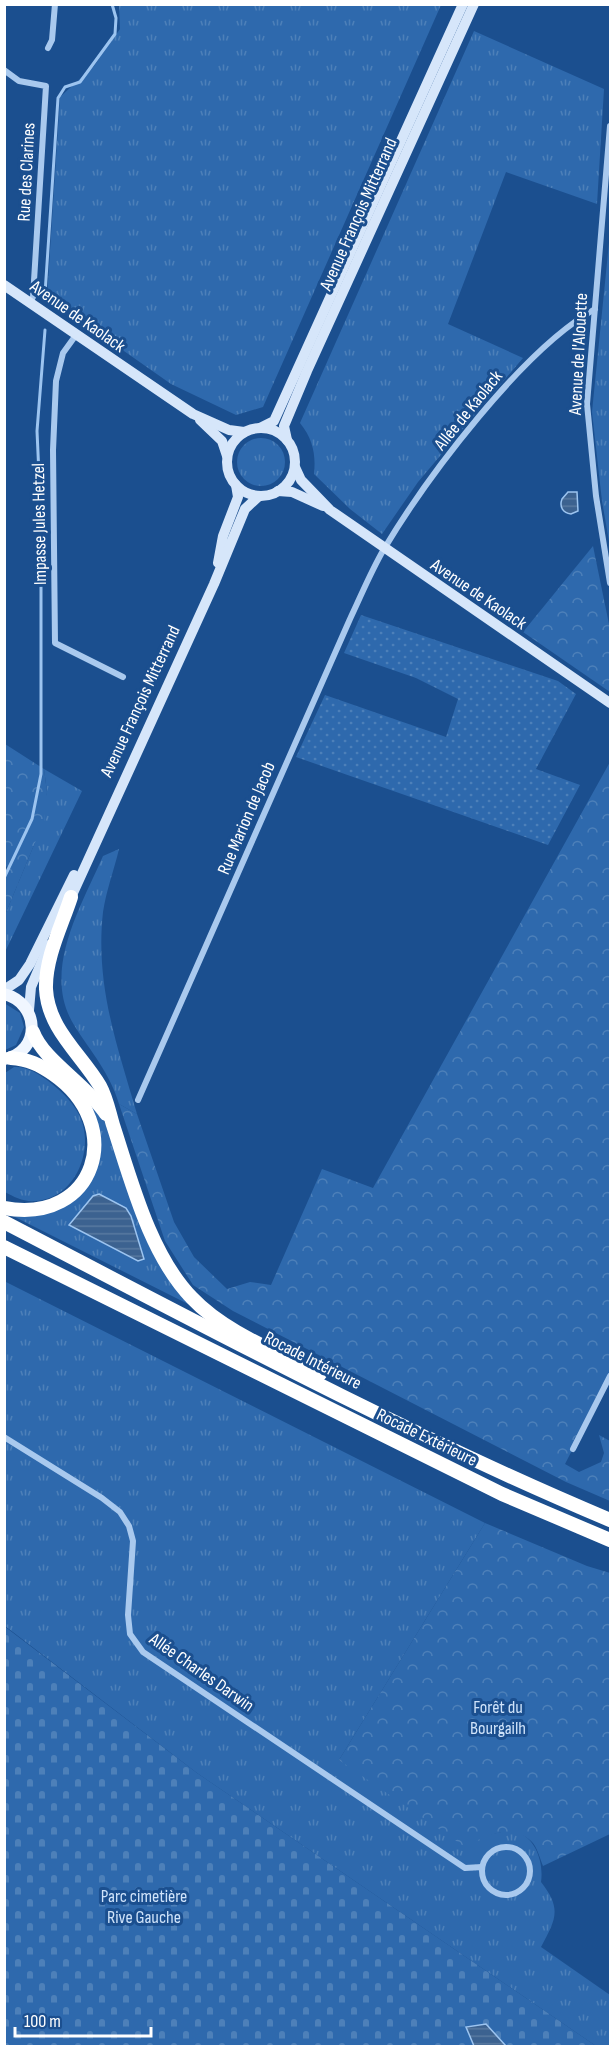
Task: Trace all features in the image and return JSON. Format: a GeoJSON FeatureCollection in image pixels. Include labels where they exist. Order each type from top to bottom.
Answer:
{"type":"FeatureCollection","features":[{"type":"Feature","properties":{"kind":"highway"},"geometry":{"type":"LineString","coordinates":[[71,897],[48,966],[46,988],[50,1010],[57,1027],[100,1087],[108,1102],[112,1123],[154,1237],[171,1271],[192,1298],[222,1322],[335,1382],[346,1397]]}},
{"type":"Feature","properties":{"kind":"highway"},"geometry":{"type":"LineString","coordinates":[[33,1032],[44,1052],[93,1095],[112,1123]]}},
{"type":"Feature","properties":{"kind":"highway"},"geometry":{"type":"LineString","coordinates":[[4,1208],[33,1211],[58,1204],[68,1197],[86,1177],[92,1163],[96,1140],[88,1111],[70,1088],[35,1063],[8,1059]]}},
{"type":"Feature","properties":{"kind":"highway","name":"Rocade Intérieure"},"geometry":{"type":"LineString","coordinates":[[4,1222],[481,1464],[610,1520]]}},
{"type":"Feature","properties":{"kind":"highway","name":"Rocade Extérieure"},"geometry":{"type":"LineString","coordinates":[[4,1247],[502,1494],[610,1540]]}},
{"type":"Feature","properties":{"kind":"main road","name":"Avenue François Mitterrand"},"geometry":{"type":"LineString","coordinates":[[260,428],[274,421],[463,4]]}},
{"type":"Feature","properties":{"kind":"main road","name":"Avenue François Mitterrand"},"geometry":{"type":"LineString","coordinates":[[287,440],[284,426],[307,371],[474,4]]}},
{"type":"Feature","properties":{"kind":"main road","name":"Avenue de Kaolack"},"geometry":{"type":"LineString","coordinates":[[4,285],[193,414],[222,441],[227,456]]}},
{"type":"Feature","properties":{"kind":"main road","name":"Avenue de Kaolack"},"geometry":{"type":"LineString","coordinates":[[193,414],[229,430],[244,432]]}},
{"type":"Feature","properties":{"kind":"main road"},"geometry":{"type":"LineString","coordinates":[[260,428],[270,429],[287,440],[295,458],[295,467],[286,485],[278,492],[259,496],[246,493],[236,485],[229,474],[227,456],[231,447],[244,432],[260,428]]}},
{"type":"Feature","properties":{"kind":"main road","name":"Avenue de Kaolack"},"geometry":{"type":"LineString","coordinates":[[295,467],[301,480],[330,510],[610,703]]}},
{"type":"Feature","properties":{"kind":"main road","name":"Avenue François Mitterrand"},"geometry":{"type":"LineString","coordinates":[[214,584],[223,536],[238,497],[236,485]]}},
{"type":"Feature","properties":{"kind":"main road","name":"Avenue de Kaolack"},"geometry":{"type":"LineString","coordinates":[[278,492],[292,492],[330,510]]}},
{"type":"Feature","properties":{"kind":"main road","name":"Avenue François Mitterrand"},"geometry":{"type":"LineString","coordinates":[[33,1032],[29,1010],[31,987],[214,584],[245,508],[259,496]]}},
{"type":"Feature","properties":{"kind":"main road","name":"Avenue François Mitterrand"},"geometry":{"type":"LineString","coordinates":[[29,1010],[15,997],[4,992],[19,980],[30,964],[64,893],[99,833]]}},
{"type":"Feature","properties":{"kind":"main road"},"geometry":{"type":"LineString","coordinates":[[8,1059],[25,1048],[33,1032]]}},
{"type":"Feature","properties":{"kind":"street"},"geometry":{"type":"LineString","coordinates":[[48,48],[52,40],[55,4]]}},
{"type":"Feature","properties":{"kind":"street","name":"Rue des Clarines"},"geometry":{"type":"LineString","coordinates":[[4,70],[19,81],[46,86],[33,297],[30,303]]}},
{"type":"Feature","properties":{"kind":"street","name":"Avenue de l'Alouette"},"geometry":{"type":"LineString","coordinates":[[610,126],[587,404],[597,496],[610,583]]}},
{"type":"Feature","properties":{"kind":"street","name":"Allée de Kaolack"},"geometry":{"type":"LineString","coordinates":[[384,549],[450,454],[519,372],[575,320],[595,309]]}},
{"type":"Feature","properties":{"kind":"street","name":"Impasse Jules Hetzel"},"geometry":{"type":"LineString","coordinates":[[76,335],[63,353],[56,381],[53,450],[55,643],[123,677]]}},
{"type":"Feature","properties":{"kind":"street","name":"Rue Marion de Jacob"},"geometry":{"type":"LineString","coordinates":[[138,1100],[350,619],[384,549]]}},
{"type":"Feature","properties":{"kind":"street"},"geometry":{"type":"LineString","coordinates":[[573,1449],[610,1376]]}},
{"type":"Feature","properties":{"kind":"street","name":"Allée Charles Darwin"},"geometry":{"type":"LineString","coordinates":[[4,1437],[102,1498],[120,1512],[129,1526],[134,1541],[128,1616],[130,1635],[143,1653],[465,1868],[482,1868]]}},
{"type":"Feature","properties":{"kind":"street"},"geometry":{"type":"LineString","coordinates":[[509,1847],[524,1855],[530,1871],[529,1879],[517,1892],[501,1894],[487,1885],[482,1868],[490,1853],[497,1848],[509,1847]]}},
{"type":"Feature","properties":{"kind":"green space"},"geometry":{"type":"Polygon","coordinates":[[[119,5],[441,5],[263,407],[236,415],[171,384],[47,297],[60,97],[94,66],[120,29],[119,5]]]}},
{"type":"Feature","properties":{"kind":"green space"},"geometry":{"type":"Polygon","coordinates":[[[474,31],[604,89],[597,204],[506,172],[448,324],[523,358],[418,482],[382,534],[350,509],[314,474],[313,447],[300,423],[474,31]]]}},
{"type":"Feature","properties":{"kind":"green space"},"geometry":{"type":"Polygon","coordinates":[[[610,233],[610,547],[602,501],[592,412],[610,233]]]}},
{"type":"Feature","properties":{"kind":"green space"},"geometry":{"type":"Polygon","coordinates":[[[261,438],[278,445],[285,462],[278,479],[261,486],[244,479],[237,462],[244,445],[261,438]]]}},
{"type":"Feature","properties":{"kind":"green space"},"geometry":{"type":"Polygon","coordinates":[[[593,546],[610,629],[610,692],[523,632],[593,546]]]}},
{"type":"Feature","properties":{"kind":"green space"},"geometry":{"type":"Polygon","coordinates":[[[361,615],[558,681],[576,694],[536,769],[580,785],[548,845],[296,757],[325,695],[446,737],[458,699],[416,678],[344,653],[361,615]]]}},
{"type":"Feature","properties":{"kind":"green space"},"geometry":{"type":"Polygon","coordinates":[[[5,744],[44,769],[47,792],[44,821],[5,915],[5,875],[9,867],[4,866],[5,744]]]}},
{"type":"Feature","properties":{"kind":"green space"},"geometry":{"type":"Polygon","coordinates":[[[610,762],[610,1376],[565,1464],[579,1472],[601,1462],[604,1453],[599,1435],[610,1441],[610,1501],[566,1482],[233,1311],[193,1285],[165,1241],[119,1104],[137,1114],[174,1222],[194,1257],[227,1289],[250,1282],[271,1285],[322,1169],[373,1188],[610,762]]]}},
{"type":"Feature","properties":{"kind":"green space"},"geometry":{"type":"Polygon","coordinates":[[[44,769],[82,791],[5,952],[5,915],[34,845],[47,792],[44,769]]]}},
{"type":"Feature","properties":{"kind":"green space"},"geometry":{"type":"Polygon","coordinates":[[[119,849],[103,912],[102,965],[110,1014],[137,1114],[119,1104],[105,1072],[74,1025],[65,1004],[62,983],[63,961],[75,918],[103,856],[119,849]]]}},
{"type":"Feature","properties":{"kind":"green space"},"geometry":{"type":"Polygon","coordinates":[[[4,1003],[20,1013],[24,1027],[16,1045],[5,1050],[4,1003]]]}},
{"type":"Feature","properties":{"kind":"green space"},"geometry":{"type":"Polygon","coordinates":[[[14,1067],[35,1073],[63,1094],[79,1116],[85,1135],[82,1161],[69,1184],[48,1198],[35,1201],[27,1201],[5,1192],[5,1073],[14,1067]]]}},
{"type":"Feature","properties":{"kind":"green space"},"geometry":{"type":"Polygon","coordinates":[[[87,1095],[104,1121],[174,1285],[188,1304],[13,1216],[40,1215],[61,1208],[78,1197],[89,1181],[96,1163],[98,1142],[95,1119],[87,1095]]]}},
{"type":"Feature","properties":{"kind":"green space"},"geometry":{"type":"Polygon","coordinates":[[[4,1281],[485,1523],[339,1760],[487,1835],[511,1831],[526,1837],[532,1843],[541,1866],[541,1882],[548,1891],[554,1907],[553,1921],[541,1947],[610,1995],[610,2046],[596,2046],[197,1773],[5,1626],[4,1281]]]}},
{"type":"Feature","properties":{"kind":"green space","name":"Forêt du Bourgailh"},"geometry":{"type":"Polygon","coordinates":[[[485,1523],[587,1566],[610,1573],[610,1834],[543,1866],[533,1843],[515,1833],[498,1833],[465,1847],[339,1760],[485,1523]]]}},
{"type":"Feature","properties":{"kind":"green space","name":"Parc cimetière Rive Gauche"},"geometry":{"type":"Polygon","coordinates":[[[4,1626],[197,1773],[596,2046],[5,2046],[4,1626]]]}},
{"type":"Feature","properties":{"kind":"shaded area"},"geometry":{"type":"Polygon","coordinates":[[[568,492],[577,492],[578,511],[571,514],[561,507],[562,499],[568,492]]]}},
{"type":"Feature","properties":{"kind":"shaded area"},"geometry":{"type":"Polygon","coordinates":[[[99,1194],[126,1208],[131,1216],[144,1259],[138,1261],[69,1225],[93,1196],[99,1194]]]}},
{"type":"Feature","properties":{"kind":"shaded area"},"geometry":{"type":"Polygon","coordinates":[[[486,2024],[506,2046],[474,2046],[466,2027],[486,2024]]]}},
{"type":"Feature","properties":{"kind":"waterway"},"geometry":{"type":"LineString","coordinates":[[45,294],[58,98],[65,87],[80,82],[115,34],[116,18],[112,4]]}},
{"type":"Feature","properties":{"kind":"waterway"},"geometry":{"type":"LineString","coordinates":[[4,878],[32,819],[41,774],[41,519],[37,431],[45,330]]}}]}
